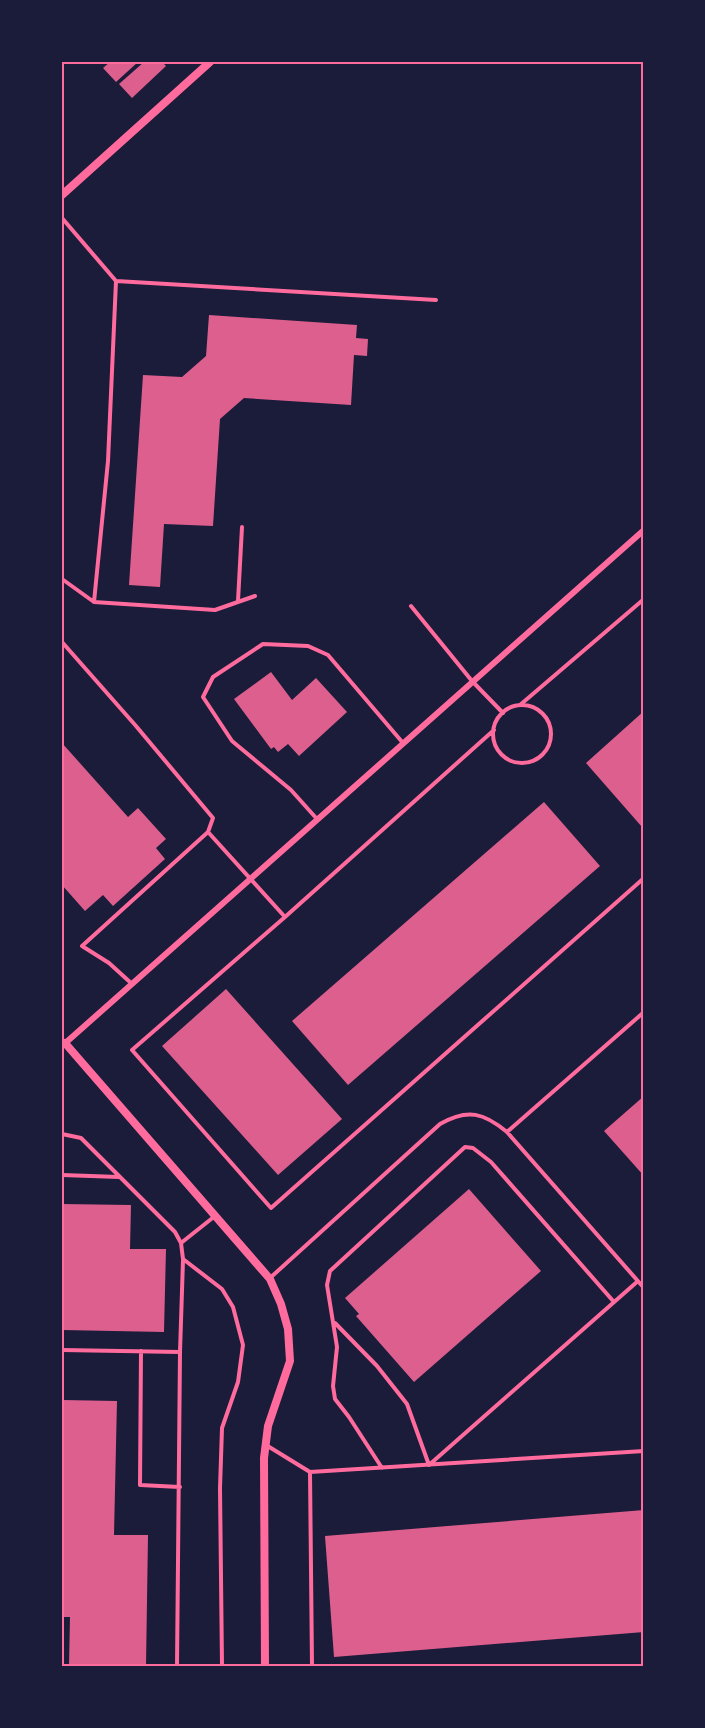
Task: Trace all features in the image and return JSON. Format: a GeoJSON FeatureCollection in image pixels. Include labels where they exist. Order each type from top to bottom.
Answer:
{"type":"FeatureCollection","features":[{"type":"Feature","properties":{"kind":"street"},"geometry":{"type":"LineString","coordinates":[[62,195],[210,62]]}},
{"type":"Feature","properties":{"kind":"street"},"geometry":{"type":"LineString","coordinates":[[265,1666],[266,1446],[268,1426],[290,1361],[288,1329],[281,1304],[270,1279],[63,1042],[644,530]]}},
{"type":"Feature","properties":{"kind":"lane"},"geometry":{"type":"LineString","coordinates":[[62,218],[116,281],[108,461],[94,602]]}},
{"type":"Feature","properties":{"kind":"lane"},"geometry":{"type":"LineString","coordinates":[[116,281],[436,300]]}},
{"type":"Feature","properties":{"kind":"lane"},"geometry":{"type":"LineString","coordinates":[[238,602],[242,527]]}},
{"type":"Feature","properties":{"kind":"lane"},"geometry":{"type":"LineString","coordinates":[[62,579],[94,602],[215,610],[255,596]]}},
{"type":"Feature","properties":{"kind":"lane"},"geometry":{"type":"LineString","coordinates":[[644,599],[520,705],[503,713],[494,730],[132,1050],[271,1208],[644,878]]}},
{"type":"Feature","properties":{"kind":"lane"},"geometry":{"type":"LineString","coordinates":[[411,606],[472,681],[503,713]]}},
{"type":"Feature","properties":{"kind":"lane"},"geometry":{"type":"LineString","coordinates":[[62,642],[213,818],[208,832],[82,946],[109,963],[131,983]]}},
{"type":"Feature","properties":{"kind":"lane"},"geometry":{"type":"LineString","coordinates":[[317,819],[291,790],[232,741],[203,698],[213,677],[264,644],[308,646],[328,655],[403,743]]}},
{"type":"Feature","properties":{"kind":"lane"},"geometry":{"type":"LineString","coordinates":[[494,730],[494,740],[503,756],[521,763],[539,758],[550,742],[549,724],[538,710],[520,705]]}},
{"type":"Feature","properties":{"kind":"lane"},"geometry":{"type":"LineString","coordinates":[[208,832],[285,917]]}},
{"type":"Feature","properties":{"kind":"lane"},"geometry":{"type":"LineString","coordinates":[[507,1132],[644,1012]]}},
{"type":"Feature","properties":{"kind":"lane"},"geometry":{"type":"LineString","coordinates":[[270,1279],[440,1125],[452,1117],[477,1115],[490,1118],[507,1132],[644,1288]]}},
{"type":"Feature","properties":{"kind":"lane"},"geometry":{"type":"LineString","coordinates":[[62,1134],[81,1138],[175,1232],[181,1243],[183,1260],[177,1666]]}},
{"type":"Feature","properties":{"kind":"lane"},"geometry":{"type":"LineString","coordinates":[[382,1468],[349,1417],[334,1400],[337,1347],[335,1323],[327,1285],[330,1271],[465,1147],[473,1148],[491,1162],[614,1302]]}},
{"type":"Feature","properties":{"kind":"lane"},"geometry":{"type":"LineString","coordinates":[[62,1175],[120,1177]]}},
{"type":"Feature","properties":{"kind":"lane"},"geometry":{"type":"LineString","coordinates":[[181,1243],[215,1216]]}},
{"type":"Feature","properties":{"kind":"lane"},"geometry":{"type":"LineString","coordinates":[[183,1260],[222,1289],[232,1307],[243,1345],[238,1382],[222,1428],[220,1488],[222,1666]]}},
{"type":"Feature","properties":{"kind":"lane"},"geometry":{"type":"LineString","coordinates":[[429,1465],[638,1281]]}},
{"type":"Feature","properties":{"kind":"lane"},"geometry":{"type":"LineString","coordinates":[[335,1323],[377,1366],[407,1404],[429,1465]]}},
{"type":"Feature","properties":{"kind":"lane"},"geometry":{"type":"LineString","coordinates":[[62,1350],[180,1352]]}},
{"type":"Feature","properties":{"kind":"lane"},"geometry":{"type":"LineString","coordinates":[[141,1351],[140,1485],[180,1487]]}},
{"type":"Feature","properties":{"kind":"lane"},"geometry":{"type":"LineString","coordinates":[[266,1446],[310,1472],[644,1451]]}},
{"type":"Feature","properties":{"kind":"lane"},"geometry":{"type":"LineString","coordinates":[[310,1472],[312,1666]]}},
{"type":"Feature","properties":{"kind":"building"},"geometry":{"type":"Polygon","coordinates":[[[110,62],[138,62],[116,82],[103,68],[110,62]]]}},
{"type":"Feature","properties":{"kind":"building"},"geometry":{"type":"Polygon","coordinates":[[[144,62],[162,62],[166,66],[132,98],[119,84],[144,62]]]}},
{"type":"Feature","properties":{"kind":"building"},"geometry":{"type":"Polygon","coordinates":[[[209,315],[357,325],[356,338],[368,339],[367,356],[354,355],[351,405],[244,398],[220,419],[213,526],[164,524],[160,587],[129,585],[143,375],[182,377],[206,356],[209,315]]]}},
{"type":"Feature","properties":{"kind":"building"},"geometry":{"type":"Polygon","coordinates":[[[271,672],[292,700],[316,678],[347,712],[299,756],[288,744],[278,752],[274,747],[271,749],[234,699],[271,672]]]}},
{"type":"Feature","properties":{"kind":"building"},"geometry":{"type":"Polygon","coordinates":[[[644,711],[644,826],[642,827],[586,763],[644,711]]]}},
{"type":"Feature","properties":{"kind":"building"},"geometry":{"type":"Polygon","coordinates":[[[62,743],[128,817],[138,808],[166,839],[156,848],[165,859],[113,906],[103,895],[85,911],[62,885],[62,743]]]}},
{"type":"Feature","properties":{"kind":"building"},"geometry":{"type":"Polygon","coordinates":[[[544,802],[600,866],[348,1085],[292,1021],[544,802]]]}},
{"type":"Feature","properties":{"kind":"building"},"geometry":{"type":"Polygon","coordinates":[[[226,989],[342,1119],[278,1175],[162,1046],[226,989]]]}},
{"type":"Feature","properties":{"kind":"building"},"geometry":{"type":"Polygon","coordinates":[[[644,1096],[644,1176],[604,1131],[644,1096]]]}},
{"type":"Feature","properties":{"kind":"building"},"geometry":{"type":"Polygon","coordinates":[[[469,1189],[541,1271],[414,1382],[356,1316],[359,1314],[345,1298],[469,1189]]]}},
{"type":"Feature","properties":{"kind":"building"},"geometry":{"type":"Polygon","coordinates":[[[62,1204],[131,1205],[130,1249],[166,1249],[164,1332],[62,1330],[62,1204]]]}},
{"type":"Feature","properties":{"kind":"building"},"geometry":{"type":"Polygon","coordinates":[[[62,1400],[117,1401],[114,1535],[148,1535],[146,1666],[69,1666],[70,1617],[62,1617],[62,1400]]]}},
{"type":"Feature","properties":{"kind":"building"},"geometry":{"type":"Polygon","coordinates":[[[644,1510],[644,1632],[334,1657],[325,1536],[644,1510]]]}}]}
